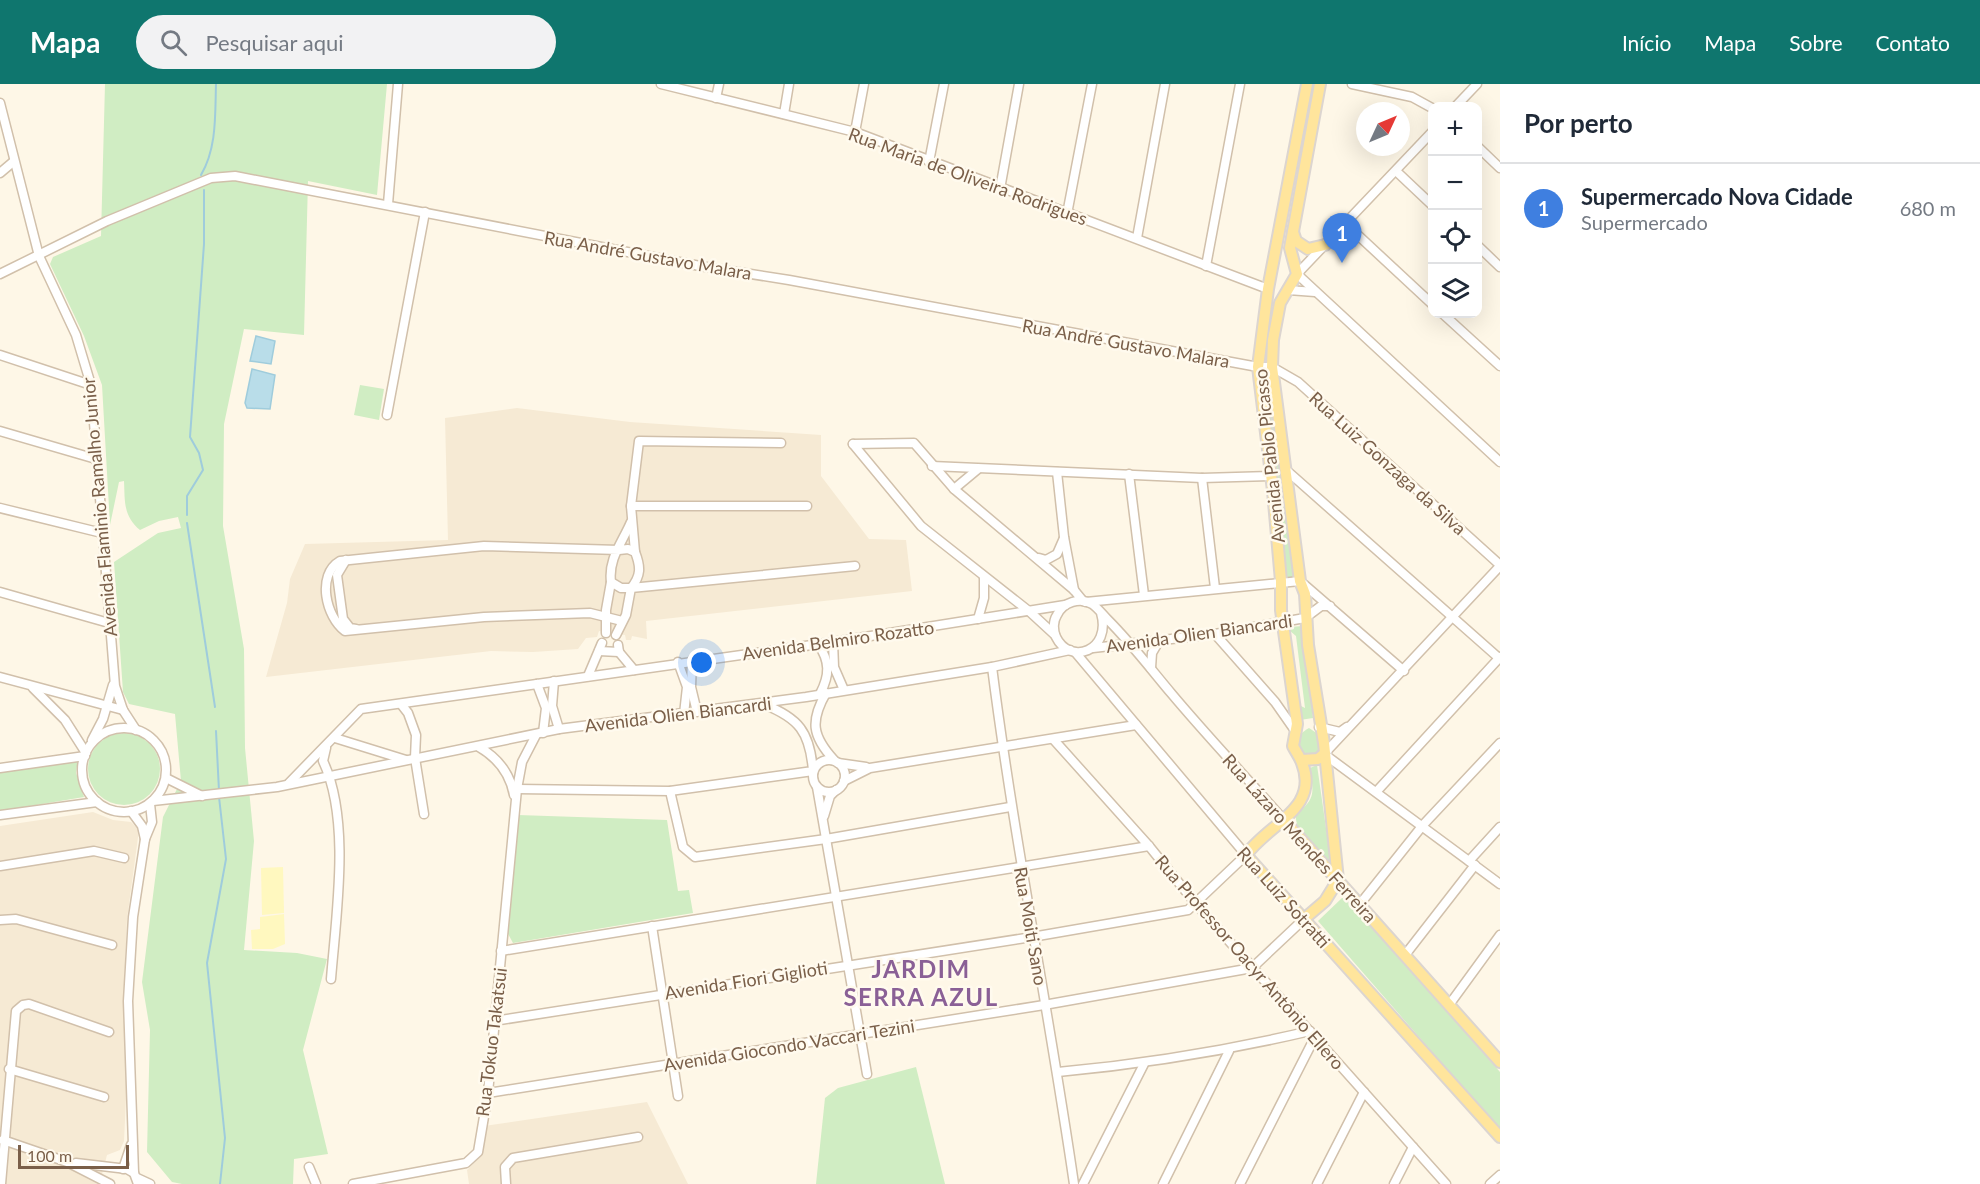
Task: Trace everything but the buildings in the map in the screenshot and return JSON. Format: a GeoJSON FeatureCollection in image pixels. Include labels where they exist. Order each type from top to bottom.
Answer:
{"type":"FeatureCollection","features":[{"type":"Feature","properties":{"kind":"main road","name":"Avenida Pablo Picasso"},"geometry":{"type":"LineString","coordinates":[[1284,819],[1306,794],[1302,760],[1293,746],[1296,728],[1282,622],[1281,581],[1258,367],[1268,288],[1306,84]]}},
{"type":"Feature","properties":{"kind":"main road"},"geometry":{"type":"LineString","coordinates":[[1297,274],[1291,257],[1293,232],[1320,84]]}},
{"type":"Feature","properties":{"kind":"main road"},"geometry":{"type":"LineString","coordinates":[[1293,232],[1296,240],[1308,249],[1325,245]]}},
{"type":"Feature","properties":{"kind":"main road"},"geometry":{"type":"LineString","coordinates":[[1274,262],[1291,257]]}},
{"type":"Feature","properties":{"kind":"main road","name":"Avenida Pablo Picasso"},"geometry":{"type":"LineString","coordinates":[[1297,274],[1280,303],[1273,340],[1272,367],[1300,581],[1305,594],[1305,618],[1324,754],[1338,880]]}},
{"type":"Feature","properties":{"kind":"main road"},"geometry":{"type":"LineString","coordinates":[[1268,288],[1288,290]]}},
{"type":"Feature","properties":{"kind":"main road"},"geometry":{"type":"LineString","coordinates":[[1296,728],[1312,724],[1319,728]]}},
{"type":"Feature","properties":{"kind":"main road"},"geometry":{"type":"LineString","coordinates":[[1302,760],[1318,759],[1324,754]]}},
{"type":"Feature","properties":{"kind":"main road","name":"Avenida Fiori Giglioti"},"geometry":{"type":"LineString","coordinates":[[1246,855],[1254,844],[1284,819]]}},
{"type":"Feature","properties":{"kind":"main road","name":"Rua Lázaro Mendes Ferreira"},"geometry":{"type":"LineString","coordinates":[[1284,819],[1449,1005],[1499,1057]]}},
{"type":"Feature","properties":{"kind":"main road","name":"Rua Luiz Sotratti"},"geometry":{"type":"LineString","coordinates":[[1246,855],[1500,1137]]}},
{"type":"Feature","properties":{"kind":"main road"},"geometry":{"type":"LineString","coordinates":[[1304,919],[1324,901],[1338,880]]}},
{"type":"Feature","properties":{"kind":"street"},"geometry":{"type":"LineString","coordinates":[[388,204],[398,84]]}},
{"type":"Feature","properties":{"kind":"street","name":"Rua Maria de Oliveira Rodrigues"},"geometry":{"type":"LineString","coordinates":[[661,84],[855,132],[1000,189],[1268,288]]}},
{"type":"Feature","properties":{"kind":"street"},"geometry":{"type":"LineString","coordinates":[[716,98],[719,84]]}},
{"type":"Feature","properties":{"kind":"street"},"geometry":{"type":"LineString","coordinates":[[784,114],[789,84]]}},
{"type":"Feature","properties":{"kind":"street"},"geometry":{"type":"LineString","coordinates":[[855,132],[864,84]]}},
{"type":"Feature","properties":{"kind":"street"},"geometry":{"type":"LineString","coordinates":[[929,162],[944,84]]}},
{"type":"Feature","properties":{"kind":"street"},"geometry":{"type":"LineString","coordinates":[[1000,189],[1019,84]]}},
{"type":"Feature","properties":{"kind":"street"},"geometry":{"type":"LineString","coordinates":[[1067,214],[1092,84]]}},
{"type":"Feature","properties":{"kind":"street"},"geometry":{"type":"LineString","coordinates":[[1137,238],[1165,84]]}},
{"type":"Feature","properties":{"kind":"street"},"geometry":{"type":"LineString","coordinates":[[1206,266],[1240,84]]}},
{"type":"Feature","properties":{"kind":"street"},"geometry":{"type":"LineString","coordinates":[[1352,84],[1412,97],[1428,106]]}},
{"type":"Feature","properties":{"kind":"street"},"geometry":{"type":"LineString","coordinates":[[1460,102],[1477,84]]}},
{"type":"Feature","properties":{"kind":"street","name":"Avenida Flaminio Ramalho Junior"},"geometry":{"type":"LineString","coordinates":[[0,104],[13,162],[39,256],[76,335],[91,385],[109,623],[118,698],[136,730]]}},
{"type":"Feature","properties":{"kind":"street"},"geometry":{"type":"LineString","coordinates":[[1428,136],[1347,225],[1297,274],[1500,462]]}},
{"type":"Feature","properties":{"kind":"street"},"geometry":{"type":"LineString","coordinates":[[1482,151],[1500,168]]}},
{"type":"Feature","properties":{"kind":"street"},"geometry":{"type":"LineString","coordinates":[[0,173],[13,162]]}},
{"type":"Feature","properties":{"kind":"street"},"geometry":{"type":"LineString","coordinates":[[1396,171],[1428,201]]}},
{"type":"Feature","properties":{"kind":"street","name":"Rua André Gustavo Malara"},"geometry":{"type":"LineString","coordinates":[[0,274],[88,230],[195,184],[211,178],[235,176],[700,266],[1258,367],[1272,367]]}},
{"type":"Feature","properties":{"kind":"street"},"geometry":{"type":"LineString","coordinates":[[387,415],[425,212]]}},
{"type":"Feature","properties":{"kind":"street"},"geometry":{"type":"LineString","coordinates":[[1347,225],[1428,300]]}},
{"type":"Feature","properties":{"kind":"street"},"geometry":{"type":"LineString","coordinates":[[1291,257],[1325,245]]}},
{"type":"Feature","properties":{"kind":"street"},"geometry":{"type":"LineString","coordinates":[[1482,250],[1500,267]]}},
{"type":"Feature","properties":{"kind":"street"},"geometry":{"type":"LineString","coordinates":[[1288,290],[1316,292]]}},
{"type":"Feature","properties":{"kind":"street"},"geometry":{"type":"LineString","coordinates":[[1447,318],[1500,366]]}},
{"type":"Feature","properties":{"kind":"street"},"geometry":{"type":"LineString","coordinates":[[0,355],[91,385]]}},
{"type":"Feature","properties":{"kind":"street","name":"Rua Luiz Gonzaga da Silva"},"geometry":{"type":"LineString","coordinates":[[1272,367],[1298,382],[1500,565]]}},
{"type":"Feature","properties":{"kind":"street"},"geometry":{"type":"LineString","coordinates":[[0,431],[96,459]]}},
{"type":"Feature","properties":{"kind":"street"},"geometry":{"type":"LineString","coordinates":[[616,635],[631,588],[639,576],[639,561],[635,552],[630,506],[639,441],[781,443]]}},
{"type":"Feature","properties":{"kind":"street"},"geometry":{"type":"LineString","coordinates":[[914,443],[954,489],[1074,590],[1084,602],[1101,614],[1102,638],[1093,648],[1072,651],[1061,644],[1055,635],[1030,612],[984,577],[921,526],[854,444],[914,443]]}},
{"type":"Feature","properties":{"kind":"street"},"geometry":{"type":"LineString","coordinates":[[932,466],[1202,478],[1270,476]]}},
{"type":"Feature","properties":{"kind":"street"},"geometry":{"type":"LineString","coordinates":[[1285,468],[1500,658],[1377,791]]}},
{"type":"Feature","properties":{"kind":"street"},"geometry":{"type":"LineString","coordinates":[[954,489],[978,469]]}},
{"type":"Feature","properties":{"kind":"street"},"geometry":{"type":"LineString","coordinates":[[1057,472],[1064,537],[1074,590]]}},
{"type":"Feature","properties":{"kind":"street"},"geometry":{"type":"LineString","coordinates":[[1129,474],[1144,595]]}},
{"type":"Feature","properties":{"kind":"street"},"geometry":{"type":"LineString","coordinates":[[1202,478],[1215,588]]}},
{"type":"Feature","properties":{"kind":"street"},"geometry":{"type":"LineString","coordinates":[[630,506],[807,507]]}},
{"type":"Feature","properties":{"kind":"street"},"geometry":{"type":"LineString","coordinates":[[0,508],[102,533]]}},
{"type":"Feature","properties":{"kind":"street"},"geometry":{"type":"LineString","coordinates":[[606,633],[611,560],[619,550],[631,522]]}},
{"type":"Feature","properties":{"kind":"street"},"geometry":{"type":"LineString","coordinates":[[1036,557],[1046,560],[1052,558],[1057,554],[1064,537]]}},
{"type":"Feature","properties":{"kind":"street"},"geometry":{"type":"LineString","coordinates":[[622,621],[590,613],[484,617],[363,631],[345,631],[331,617],[327,577],[333,565],[347,559],[484,546],[628,549],[635,552]]}},
{"type":"Feature","properties":{"kind":"street"},"geometry":{"type":"LineString","coordinates":[[596,548],[611,560]]}},
{"type":"Feature","properties":{"kind":"street"},"geometry":{"type":"LineString","coordinates":[[1500,565],[1324,754],[1423,825],[1500,885]]}},
{"type":"Feature","properties":{"kind":"street"},"geometry":{"type":"LineString","coordinates":[[611,582],[621,588],[631,588],[855,566]]}},
{"type":"Feature","properties":{"kind":"street"},"geometry":{"type":"LineString","coordinates":[[639,576],[658,586]]}},
{"type":"Feature","properties":{"kind":"street"},"geometry":{"type":"LineString","coordinates":[[978,619],[984,598],[984,577]]}},
{"type":"Feature","properties":{"kind":"street"},"geometry":{"type":"LineString","coordinates":[[1055,635],[1054,624],[1057,613],[1065,605],[1281,581],[1300,581],[1404,670]]}},
{"type":"Feature","properties":{"kind":"street"},"geometry":{"type":"LineString","coordinates":[[0,592],[109,623]]}},
{"type":"Feature","properties":{"kind":"street","name":"Avenida Belmiro Rozatto"},"geometry":{"type":"LineString","coordinates":[[335,738],[361,709],[692,660],[833,642],[1065,605]]}},
{"type":"Feature","properties":{"kind":"street","name":"Avenida Olien Biancardi"},"geometry":{"type":"LineString","coordinates":[[1093,648],[1215,634],[1305,618],[1322,606],[1330,606]]}},
{"type":"Feature","properties":{"kind":"street","name":"Rua Lázaro Mendes Ferreira"},"geometry":{"type":"LineString","coordinates":[[1101,614],[1131,644],[1284,819]]}},
{"type":"Feature","properties":{"kind":"street"},"geometry":{"type":"LineString","coordinates":[[1215,634],[1296,728]]}},
{"type":"Feature","properties":{"kind":"street"},"geometry":{"type":"LineString","coordinates":[[1151,669],[1152,653],[1159,641]]}},
{"type":"Feature","properties":{"kind":"street"},"geometry":{"type":"LineString","coordinates":[[833,642],[834,667],[844,690]]}},
{"type":"Feature","properties":{"kind":"street"},"geometry":{"type":"LineString","coordinates":[[818,644],[825,655],[828,668],[827,682],[816,710],[815,729],[821,746],[844,771],[844,781]]}},
{"type":"Feature","properties":{"kind":"street"},"geometry":{"type":"LineString","coordinates":[[588,676],[601,647],[618,649],[634,670]]}},
{"type":"Feature","properties":{"kind":"street","name":"Avenida Olien Biancardi"},"geometry":{"type":"LineString","coordinates":[[152,802],[207,797],[288,785],[559,729],[823,694],[992,667],[1072,651]]}},
{"type":"Feature","properties":{"kind":"street","name":"Rua Luiz Sotratti"},"geometry":{"type":"LineString","coordinates":[[1072,651],[1246,855]]}},
{"type":"Feature","properties":{"kind":"street"},"geometry":{"type":"LineString","coordinates":[[692,660],[691,687],[697,712]]}},
{"type":"Feature","properties":{"kind":"street"},"geometry":{"type":"LineString","coordinates":[[678,662],[687,687],[684,714]]}},
{"type":"Feature","properties":{"kind":"street","name":"Rua Moiti Sano"},"geometry":{"type":"LineString","coordinates":[[992,667],[1010,807],[1044,1005],[1058,1072],[1074,1184]]}},
{"type":"Feature","properties":{"kind":"street","name":"Avenida Flaminio Ramalho Junior"},"geometry":{"type":"LineString","coordinates":[[87,752],[107,707],[115,673]]}},
{"type":"Feature","properties":{"kind":"street"},"geometry":{"type":"LineString","coordinates":[[0,677],[123,710]]}},
{"type":"Feature","properties":{"kind":"street"},"geometry":{"type":"LineString","coordinates":[[554,681],[552,706],[559,729]]}},
{"type":"Feature","properties":{"kind":"street"},"geometry":{"type":"LineString","coordinates":[[537,684],[546,708],[540,734]]}},
{"type":"Feature","properties":{"kind":"street"},"geometry":{"type":"LineString","coordinates":[[30,686],[64,720],[87,752],[84,781],[97,802],[113,810],[132,811],[152,802]]}},
{"type":"Feature","properties":{"kind":"street"},"geometry":{"type":"LineString","coordinates":[[762,703],[785,713],[802,728],[811,748],[813,771],[838,897],[867,1074]]}},
{"type":"Feature","properties":{"kind":"street"},"geometry":{"type":"LineString","coordinates":[[401,704],[414,723],[417,747],[410,759],[424,814]]}},
{"type":"Feature","properties":{"kind":"street"},"geometry":{"type":"LineString","coordinates":[[823,826],[830,796],[844,781],[870,768],[937,755],[1054,740],[1136,724]]}},
{"type":"Feature","properties":{"kind":"street"},"geometry":{"type":"LineString","coordinates":[[1319,728],[1340,732],[1353,724]]}},
{"type":"Feature","properties":{"kind":"street"},"geometry":{"type":"LineString","coordinates":[[0,768],[87,752],[110,730],[136,730],[152,739],[160,748],[164,758],[166,778],[152,802],[152,822],[145,839],[134,916],[128,1001],[132,1139],[136,1178]]}},
{"type":"Feature","properties":{"kind":"street","name":"Rua Tokuo Takatsui"},"geometry":{"type":"LineString","coordinates":[[353,1184],[471,1160],[478,1152],[488,1094],[515,801],[522,762],[540,734]]}},
{"type":"Feature","properties":{"kind":"street"},"geometry":{"type":"LineString","coordinates":[[288,785],[335,738],[410,759]]}},
{"type":"Feature","properties":{"kind":"street","name":"Rua Professor Oacyr Antônio Ellero"},"geometry":{"type":"LineString","coordinates":[[1054,740],[1149,846],[1252,968],[1446,1184]]}},
{"type":"Feature","properties":{"kind":"street"},"geometry":{"type":"LineString","coordinates":[[1360,904],[1423,825],[1500,743]]}},
{"type":"Feature","properties":{"kind":"street"},"geometry":{"type":"LineString","coordinates":[[326,747],[323,761],[330,776],[340,846],[331,979]]}},
{"type":"Feature","properties":{"kind":"street","name":"Rua Tokuo Takatsui"},"geometry":{"type":"LineString","coordinates":[[478,747],[504,769],[515,801]]}},
{"type":"Feature","properties":{"kind":"street"},"geometry":{"type":"LineString","coordinates":[[517,789],[670,791],[813,771],[823,760],[870,768]]}},
{"type":"Feature","properties":{"kind":"street"},"geometry":{"type":"LineString","coordinates":[[166,778],[207,797]]}},
{"type":"Feature","properties":{"kind":"street"},"geometry":{"type":"LineString","coordinates":[[817,786],[826,792],[837,789]]}},
{"type":"Feature","properties":{"kind":"street"},"geometry":{"type":"LineString","coordinates":[[670,791],[683,847],[695,857],[826,839],[1010,807]]}},
{"type":"Feature","properties":{"kind":"street"},"geometry":{"type":"LineString","coordinates":[[0,815],[97,802]]}},
{"type":"Feature","properties":{"kind":"street"},"geometry":{"type":"LineString","coordinates":[[132,811],[142,826],[145,839]]}},
{"type":"Feature","properties":{"kind":"street"},"geometry":{"type":"LineString","coordinates":[[1406,955],[1500,827]]}},
{"type":"Feature","properties":{"kind":"street"},"geometry":{"type":"LineString","coordinates":[[501,951],[1149,846]]}},
{"type":"Feature","properties":{"kind":"street"},"geometry":{"type":"LineString","coordinates":[[0,866],[94,851],[124,858]]}},
{"type":"Feature","properties":{"kind":"street","name":"Avenida Fiori Giglioti"},"geometry":{"type":"LineString","coordinates":[[494,1021],[1032,937],[1188,910],[1246,855]]}},
{"type":"Feature","properties":{"kind":"street"},"geometry":{"type":"LineString","coordinates":[[0,920],[16,919],[112,945]]}},
{"type":"Feature","properties":{"kind":"street"},"geometry":{"type":"LineString","coordinates":[[1252,968],[1304,919]]}},
{"type":"Feature","properties":{"kind":"street"},"geometry":{"type":"LineString","coordinates":[[652,926],[675,1064],[678,1096]]}},
{"type":"Feature","properties":{"kind":"street"},"geometry":{"type":"LineString","coordinates":[[1449,1005],[1500,935]]}},
{"type":"Feature","properties":{"kind":"street","name":"Avenida Giocondo Vaccari Tezini"},"geometry":{"type":"LineString","coordinates":[[488,1094],[1044,1005],[1252,968]]}},
{"type":"Feature","properties":{"kind":"street"},"geometry":{"type":"LineString","coordinates":[[1,1184],[14,1020],[19,1008],[29,1004],[109,1032]]}},
{"type":"Feature","properties":{"kind":"street"},"geometry":{"type":"LineString","coordinates":[[1058,1072],[1143,1064],[1228,1051],[1312,1034]]}},
{"type":"Feature","properties":{"kind":"street"},"geometry":{"type":"LineString","coordinates":[[1240,1184],[1312,1034]]}},
{"type":"Feature","properties":{"kind":"street"},"geometry":{"type":"LineString","coordinates":[[1163,1184],[1228,1051]]}},
{"type":"Feature","properties":{"kind":"street"},"geometry":{"type":"LineString","coordinates":[[1083,1184],[1143,1064]]}},
{"type":"Feature","properties":{"kind":"street"},"geometry":{"type":"LineString","coordinates":[[9,1069],[104,1097]]}},
{"type":"Feature","properties":{"kind":"street"},"geometry":{"type":"LineString","coordinates":[[1317,1184],[1364,1092]]}},
{"type":"Feature","properties":{"kind":"street"},"geometry":{"type":"LineString","coordinates":[[506,1184],[505,1167],[508,1162],[519,1156],[638,1137]]}},
{"type":"Feature","properties":{"kind":"street"},"geometry":{"type":"LineString","coordinates":[[3,1140],[67,1162],[112,1184],[122,1170],[132,1139]]}},
{"type":"Feature","properties":{"kind":"street"},"geometry":{"type":"LineString","coordinates":[[1394,1184],[1413,1147]]}},
{"type":"Feature","properties":{"kind":"street"},"geometry":{"type":"LineString","coordinates":[[67,1162],[122,1170],[150,1184]]}},
{"type":"Feature","properties":{"kind":"street"},"geometry":{"type":"LineString","coordinates":[[310,1184],[310,1169],[316,1184]]}},
{"type":"Feature","properties":{"kind":"street"},"geometry":{"type":"LineString","coordinates":[[1490,1184],[1500,1175]]}},
{"type":"Feature","properties":{"kind":"shaded area"},"geometry":{"type":"Polygon","coordinates":[[[517,408],[630,422],[821,435],[821,476],[869,539],[906,540],[912,591],[646,621],[647,639],[632,636],[631,640],[626,640],[625,635],[599,631],[597,637],[586,638],[578,649],[533,652],[491,651],[266,677],[287,603],[290,579],[305,544],[448,540],[445,418],[517,408]]]}},
{"type":"Feature","properties":{"kind":"shaded area"},"geometry":{"type":"Polygon","coordinates":[[[93,812],[113,820],[131,822],[139,830],[127,919],[123,1013],[128,1057],[124,1141],[120,1150],[107,1155],[100,1182],[105,1184],[0,1184],[0,826],[93,812]]]}},
{"type":"Feature","properties":{"kind":"shaded area"},"geometry":{"type":"Polygon","coordinates":[[[647,1102],[688,1184],[469,1184],[467,1170],[480,1157],[484,1126],[647,1102]]]}},
{"type":"Feature","properties":{"kind":"green space"},"geometry":{"type":"Polygon","coordinates":[[[105,84],[387,84],[377,195],[308,181],[304,335],[244,329],[224,424],[223,526],[244,649],[245,748],[254,841],[244,950],[297,953],[327,959],[303,1050],[328,1154],[294,1159],[293,1184],[182,1184],[172,1182],[147,1152],[150,1030],[142,982],[163,817],[181,781],[175,714],[129,704],[123,692],[114,562],[158,533],[181,528],[178,517],[159,521],[140,530],[128,514],[124,481],[119,482],[110,525],[102,385],[84,336],[50,264],[53,257],[101,236],[105,84]]]}},
{"type":"Feature","properties":{"kind":"green space"},"geometry":{"type":"Polygon","coordinates":[[[1264,375],[1268,377],[1295,578],[1286,579],[1264,375]]]}},
{"type":"Feature","properties":{"kind":"green space"},"geometry":{"type":"Polygon","coordinates":[[[360,385],[384,389],[379,420],[354,415],[360,385]]]}},
{"type":"Feature","properties":{"kind":"green space"},"geometry":{"type":"Polygon","coordinates":[[[1302,626],[1313,718],[1300,720],[1299,705],[1305,708],[1296,636],[1289,630],[1291,627],[1302,626]]]}},
{"type":"Feature","properties":{"kind":"green space"},"geometry":{"type":"Polygon","coordinates":[[[1309,728],[1318,734],[1321,747],[1313,757],[1306,757],[1298,746],[1301,734],[1309,728]]]}},
{"type":"Feature","properties":{"kind":"green space"},"geometry":{"type":"Polygon","coordinates":[[[131,733],[150,743],[158,755],[160,769],[158,783],[150,795],[138,803],[117,805],[98,795],[90,783],[88,762],[98,743],[110,735],[131,733]]]}},
{"type":"Feature","properties":{"kind":"green space"},"geometry":{"type":"Polygon","coordinates":[[[78,759],[76,773],[84,797],[0,811],[0,771],[78,759]]]}},
{"type":"Feature","properties":{"kind":"green space"},"geometry":{"type":"Polygon","coordinates":[[[1317,765],[1331,863],[1328,864],[1302,835],[1296,822],[1296,815],[1307,804],[1312,794],[1310,768],[1317,765]]]}},
{"type":"Feature","properties":{"kind":"green space"},"geometry":{"type":"Polygon","coordinates":[[[518,815],[667,820],[678,891],[689,890],[693,913],[513,943],[506,930],[518,815]]]}},
{"type":"Feature","properties":{"kind":"green space"},"geometry":{"type":"Polygon","coordinates":[[[1342,898],[1347,898],[1500,1072],[1500,1130],[1318,921],[1342,898]]]}},
{"type":"Feature","properties":{"kind":"green space"},"geometry":{"type":"Polygon","coordinates":[[[916,1067],[945,1184],[816,1184],[825,1098],[838,1088],[916,1067]]]}},
{"type":"Feature","properties":{"kind":"sand"},"geometry":{"type":"Polygon","coordinates":[[[283,867],[284,913],[262,915],[261,868],[283,867]]]}},
{"type":"Feature","properties":{"kind":"sand"},"geometry":{"type":"Polygon","coordinates":[[[284,914],[285,944],[273,949],[252,949],[251,930],[260,929],[260,917],[284,914]]]}},
{"type":"Feature","properties":{"kind":"water"},"geometry":{"type":"Polygon","coordinates":[[[256,336],[275,341],[271,364],[250,361],[256,336]]]}},
{"type":"Feature","properties":{"kind":"water"},"geometry":{"type":"Polygon","coordinates":[[[252,369],[275,375],[270,409],[247,408],[245,403],[252,369]]]}},
{"type":"Feature","properties":{"kind":"waterway"},"geometry":{"type":"LineString","coordinates":[[201,175],[213,143],[216,84]]}},
{"type":"Feature","properties":{"kind":"waterway"},"geometry":{"type":"LineString","coordinates":[[187,515],[187,496],[203,470],[199,453],[190,437],[204,244],[204,190]]}},
{"type":"Feature","properties":{"kind":"waterway"},"geometry":{"type":"LineString","coordinates":[[187,523],[215,707]]}},
{"type":"Feature","properties":{"kind":"waterway"},"geometry":{"type":"LineString","coordinates":[[216,731],[219,791]]}},
{"type":"Feature","properties":{"kind":"waterway"},"geometry":{"type":"LineString","coordinates":[[219,797],[226,859],[207,963],[225,1138],[220,1184]]}},
{"type":"Feature","properties":{"kind":"place","name":"Supermercado Nova Cidade"},"geometry":{"type":"Point","coordinates":[1342,263]}},
{"type":"Feature","properties":{"kind":"district","name":"JARDIM SERRA AZUL"},"geometry":{"type":"Point","coordinates":[921,982]}}]}
